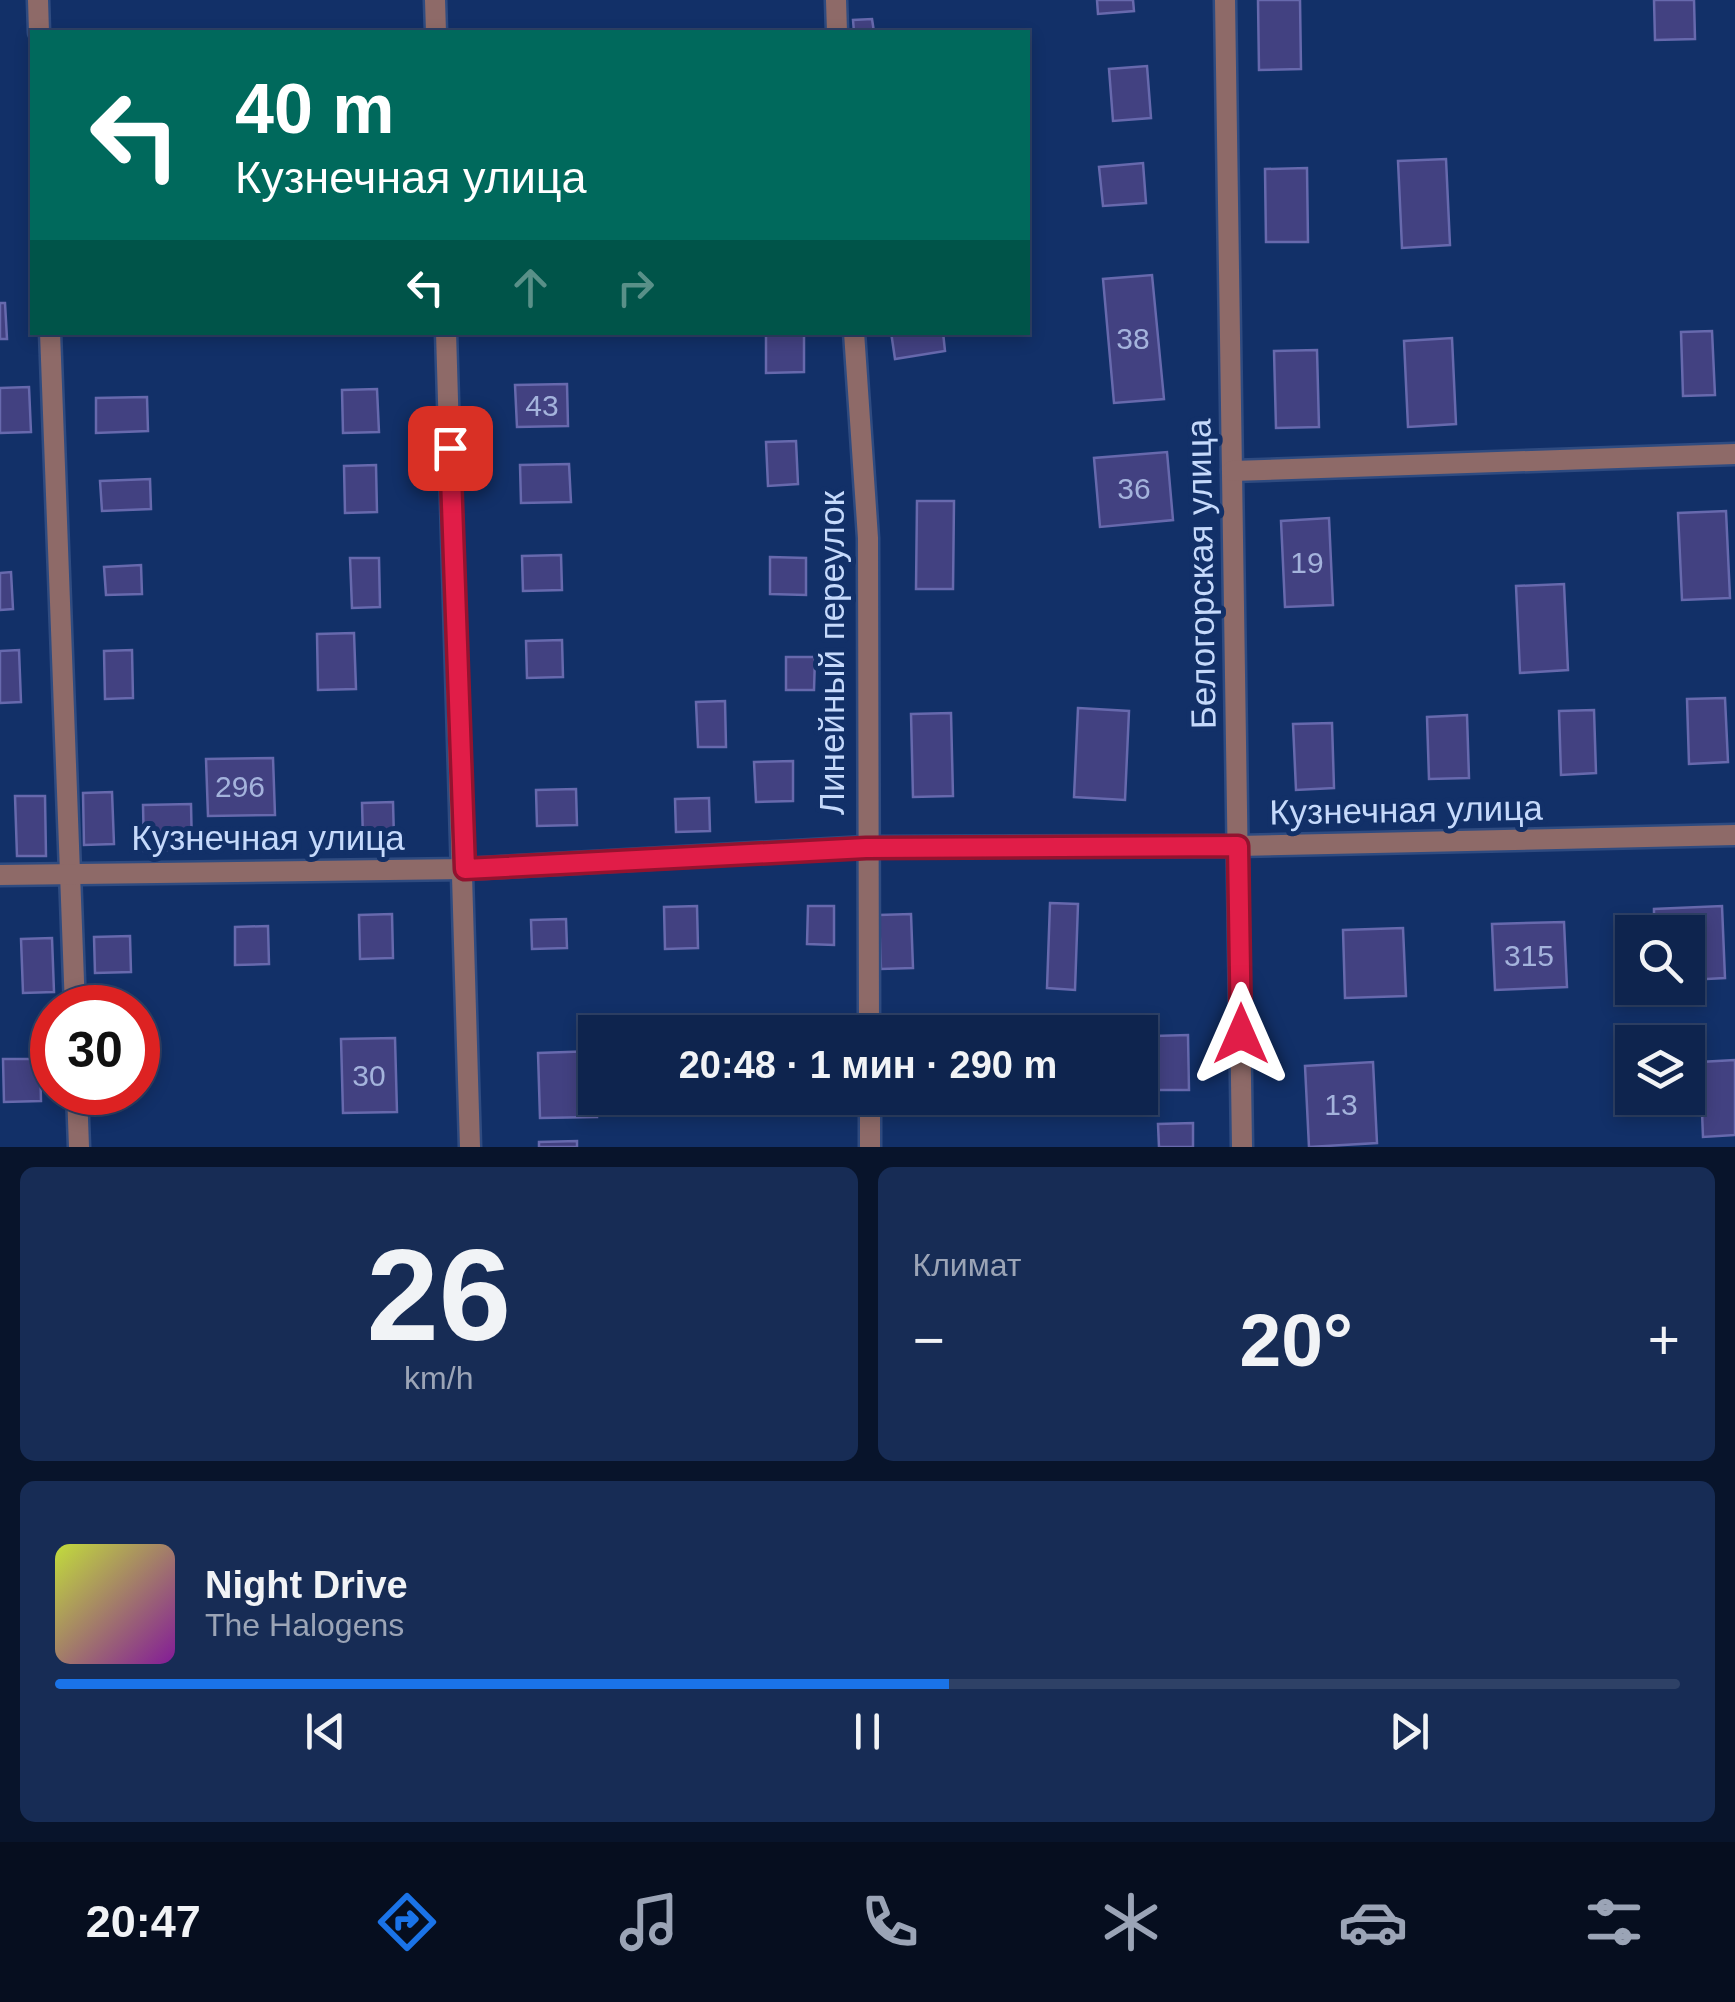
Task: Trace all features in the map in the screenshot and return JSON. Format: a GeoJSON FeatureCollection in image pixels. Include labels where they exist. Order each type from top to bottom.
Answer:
{"type":"FeatureCollection","features":[{"type":"Feature","properties":{"kind":"street"},"geometry":{"type":"LineString","coordinates":[[38,0],[39,30]]}},
{"type":"Feature","properties":{"kind":"street"},"geometry":{"type":"LineString","coordinates":[[435,0],[436,30]]}},
{"type":"Feature","properties":{"kind":"street"},"geometry":{"type":"LineString","coordinates":[[836,0],[837,30]]}},
{"type":"Feature","properties":{"kind":"street","name":"Белогорская улица"},"geometry":{"type":"LineString","coordinates":[[1225,0],[1242,1147]]}},
{"type":"Feature","properties":{"kind":"street"},"geometry":{"type":"LineString","coordinates":[[50,335],[73,985]]}},
{"type":"Feature","properties":{"kind":"street"},"geometry":{"type":"LineString","coordinates":[[446,335],[465,869],[470,1147]]}},
{"type":"Feature","properties":{"kind":"street","name":"Линейный переулок"},"geometry":{"type":"LineString","coordinates":[[854,335],[868,538],[869,1015]]}},
{"type":"Feature","properties":{"kind":"street"},"geometry":{"type":"LineString","coordinates":[[1232,471],[1735,454]]}},
{"type":"Feature","properties":{"kind":"street","name":"Кузнечная улица"},"geometry":{"type":"LineString","coordinates":[[0,875],[465,869],[866,848],[1238,846],[1735,835]]}},
{"type":"Feature","properties":{"kind":"street"},"geometry":{"type":"LineString","coordinates":[[77,1115],[78,1147]]}},
{"type":"Feature","properties":{"kind":"street"},"geometry":{"type":"LineString","coordinates":[[870,1115],[870,1147]]}},
{"type":"Feature","properties":{"kind":"building"},"geometry":{"type":"Polygon","coordinates":[[[1097,0],[1133,0],[1134,11],[1098,14],[1097,0]]]}},
{"type":"Feature","properties":{"kind":"building"},"geometry":{"type":"Polygon","coordinates":[[[1258,0],[1300,0],[1301,69],[1259,70],[1258,0]]]}},
{"type":"Feature","properties":{"kind":"building"},"geometry":{"type":"Polygon","coordinates":[[[1654,0],[1694,0],[1695,39],[1655,40],[1654,0]]]}},
{"type":"Feature","properties":{"kind":"building"},"geometry":{"type":"Polygon","coordinates":[[[872,19],[874,30],[854,30],[853,20],[872,19]]]}},
{"type":"Feature","properties":{"kind":"building"},"geometry":{"type":"Polygon","coordinates":[[[1147,66],[1151,118],[1113,121],[1109,69],[1147,66]]]}},
{"type":"Feature","properties":{"kind":"building"},"geometry":{"type":"Polygon","coordinates":[[[1446,159],[1450,245],[1402,248],[1398,161],[1446,159]]]}},
{"type":"Feature","properties":{"kind":"building"},"geometry":{"type":"Polygon","coordinates":[[[1143,163],[1146,203],[1103,206],[1099,167],[1143,163]]]}},
{"type":"Feature","properties":{"kind":"building"},"geometry":{"type":"Polygon","coordinates":[[[1307,168],[1308,242],[1266,242],[1265,169],[1307,168]]]}},
{"type":"Feature","properties":{"kind":"building"},"geometry":{"type":"Polygon","coordinates":[[[1152,275],[1164,399],[1114,403],[1103,279],[1152,275]]]}},
{"type":"Feature","properties":{"kind":"building"},"geometry":{"type":"Polygon","coordinates":[[[0,303],[5,303],[7,339],[0,339],[0,303]]]}},
{"type":"Feature","properties":{"kind":"building"},"geometry":{"type":"Polygon","coordinates":[[[1712,331],[1715,395],[1683,396],[1681,332],[1712,331]]]}},
{"type":"Feature","properties":{"kind":"building"},"geometry":{"type":"Polygon","coordinates":[[[766,335],[804,335],[804,372],[766,373],[766,335]]]}},
{"type":"Feature","properties":{"kind":"building"},"geometry":{"type":"Polygon","coordinates":[[[891,335],[943,335],[945,351],[895,359],[891,335]]]}},
{"type":"Feature","properties":{"kind":"building"},"geometry":{"type":"Polygon","coordinates":[[[1452,338],[1456,424],[1408,427],[1404,341],[1452,338]]]}},
{"type":"Feature","properties":{"kind":"building"},"geometry":{"type":"Polygon","coordinates":[[[1317,350],[1319,427],[1276,428],[1274,351],[1317,350]]]}},
{"type":"Feature","properties":{"kind":"building"},"geometry":{"type":"Polygon","coordinates":[[[567,384],[568,426],[517,427],[515,385],[567,384]]]}},
{"type":"Feature","properties":{"kind":"building"},"geometry":{"type":"Polygon","coordinates":[[[29,387],[31,432],[0,433],[0,388],[29,387]]]}},
{"type":"Feature","properties":{"kind":"building"},"geometry":{"type":"Polygon","coordinates":[[[377,389],[379,432],[343,433],[342,390],[377,389]]]}},
{"type":"Feature","properties":{"kind":"building"},"geometry":{"type":"Polygon","coordinates":[[[147,397],[148,431],[96,433],[96,398],[147,397]]]}},
{"type":"Feature","properties":{"kind":"building"},"geometry":{"type":"Polygon","coordinates":[[[796,441],[798,484],[768,486],[766,442],[796,441]]]}},
{"type":"Feature","properties":{"kind":"building"},"geometry":{"type":"Polygon","coordinates":[[[1167,452],[1173,520],[1100,527],[1094,458],[1167,452]]]}},
{"type":"Feature","properties":{"kind":"building"},"geometry":{"type":"Polygon","coordinates":[[[569,464],[571,502],[521,503],[520,465],[569,464]]]}},
{"type":"Feature","properties":{"kind":"building"},"geometry":{"type":"Polygon","coordinates":[[[376,465],[377,512],[345,513],[344,466],[376,465]]]}},
{"type":"Feature","properties":{"kind":"building"},"geometry":{"type":"Polygon","coordinates":[[[150,479],[151,509],[102,511],[100,481],[150,479]]]}},
{"type":"Feature","properties":{"kind":"building"},"geometry":{"type":"Polygon","coordinates":[[[917,501],[954,501],[953,589],[916,589],[917,501]]]}},
{"type":"Feature","properties":{"kind":"building"},"geometry":{"type":"Polygon","coordinates":[[[1726,511],[1730,598],[1682,600],[1678,513],[1726,511]]]}},
{"type":"Feature","properties":{"kind":"building"},"geometry":{"type":"Polygon","coordinates":[[[1329,518],[1333,605],[1285,607],[1281,521],[1329,518]]]}},
{"type":"Feature","properties":{"kind":"building"},"geometry":{"type":"Polygon","coordinates":[[[561,555],[562,590],[523,591],[522,556],[561,555]]]}},
{"type":"Feature","properties":{"kind":"building"},"geometry":{"type":"Polygon","coordinates":[[[770,557],[806,558],[806,595],[770,594],[770,557]]]}},
{"type":"Feature","properties":{"kind":"building"},"geometry":{"type":"Polygon","coordinates":[[[350,558],[379,558],[380,607],[352,608],[350,558]]]}},
{"type":"Feature","properties":{"kind":"building"},"geometry":{"type":"Polygon","coordinates":[[[141,565],[142,594],[106,595],[104,567],[141,565]]]}},
{"type":"Feature","properties":{"kind":"building"},"geometry":{"type":"Polygon","coordinates":[[[11,572],[13,609],[0,610],[0,573],[11,572]]]}},
{"type":"Feature","properties":{"kind":"building"},"geometry":{"type":"Polygon","coordinates":[[[1564,584],[1568,670],[1520,673],[1516,586],[1564,584]]]}},
{"type":"Feature","properties":{"kind":"building"},"geometry":{"type":"Polygon","coordinates":[[[354,633],[356,689],[318,690],[317,634],[354,633]]]}},
{"type":"Feature","properties":{"kind":"building"},"geometry":{"type":"Polygon","coordinates":[[[562,640],[563,677],[527,678],[526,641],[562,640]]]}},
{"type":"Feature","properties":{"kind":"building"},"geometry":{"type":"Polygon","coordinates":[[[19,650],[21,702],[0,703],[0,651],[19,650]]]}},
{"type":"Feature","properties":{"kind":"building"},"geometry":{"type":"Polygon","coordinates":[[[132,650],[133,698],[105,699],[104,651],[132,650]]]}},
{"type":"Feature","properties":{"kind":"building"},"geometry":{"type":"Polygon","coordinates":[[[786,657],[815,657],[814,690],[786,690],[786,657]]]}},
{"type":"Feature","properties":{"kind":"building"},"geometry":{"type":"Polygon","coordinates":[[[1725,698],[1728,762],[1689,764],[1687,699],[1725,698]]]}},
{"type":"Feature","properties":{"kind":"building"},"geometry":{"type":"Polygon","coordinates":[[[725,701],[726,747],[698,747],[696,702],[725,701]]]}},
{"type":"Feature","properties":{"kind":"building"},"geometry":{"type":"Polygon","coordinates":[[[1078,708],[1129,711],[1125,800],[1074,797],[1078,708]]]}},
{"type":"Feature","properties":{"kind":"building"},"geometry":{"type":"Polygon","coordinates":[[[1594,710],[1596,773],[1561,775],[1559,711],[1594,710]]]}},
{"type":"Feature","properties":{"kind":"building"},"geometry":{"type":"Polygon","coordinates":[[[951,713],[953,796],[913,797],[911,714],[951,713]]]}},
{"type":"Feature","properties":{"kind":"building"},"geometry":{"type":"Polygon","coordinates":[[[1467,715],[1469,778],[1429,779],[1427,717],[1467,715]]]}},
{"type":"Feature","properties":{"kind":"building"},"geometry":{"type":"Polygon","coordinates":[[[1332,723],[1334,788],[1296,790],[1293,724],[1332,723]]]}},
{"type":"Feature","properties":{"kind":"building"},"geometry":{"type":"Polygon","coordinates":[[[273,758],[275,815],[208,816],[206,759],[273,758]]]}},
{"type":"Feature","properties":{"kind":"building"},"geometry":{"type":"Polygon","coordinates":[[[793,761],[793,801],[756,802],[754,762],[793,761]]]}},
{"type":"Feature","properties":{"kind":"building"},"geometry":{"type":"Polygon","coordinates":[[[576,789],[577,825],[537,826],[536,790],[576,789]]]}},
{"type":"Feature","properties":{"kind":"building"},"geometry":{"type":"Polygon","coordinates":[[[112,792],[114,844],[84,845],[83,793],[112,792]]]}},
{"type":"Feature","properties":{"kind":"building"},"geometry":{"type":"Polygon","coordinates":[[[15,796],[45,796],[46,856],[17,856],[15,796]]]}},
{"type":"Feature","properties":{"kind":"building"},"geometry":{"type":"Polygon","coordinates":[[[709,798],[710,831],[676,832],[675,799],[709,798]]]}},
{"type":"Feature","properties":{"kind":"building"},"geometry":{"type":"Polygon","coordinates":[[[393,802],[394,839],[363,839],[362,803],[393,802]]]}},
{"type":"Feature","properties":{"kind":"building"},"geometry":{"type":"Polygon","coordinates":[[[191,804],[192,849],[144,851],[143,805],[191,804]]]}},
{"type":"Feature","properties":{"kind":"building"},"geometry":{"type":"Polygon","coordinates":[[[1050,903],[1078,904],[1075,990],[1047,988],[1050,903]]]}},
{"type":"Feature","properties":{"kind":"building"},"geometry":{"type":"Polygon","coordinates":[[[697,906],[698,948],[665,949],[664,907],[697,906]]]}},
{"type":"Feature","properties":{"kind":"building"},"geometry":{"type":"Polygon","coordinates":[[[808,906],[834,906],[834,945],[807,944],[808,906]]]}},
{"type":"Feature","properties":{"kind":"building"},"geometry":{"type":"Polygon","coordinates":[[[1722,906],[1725,978],[1705,979],[1705,915],[1654,915],[1654,909],[1722,906]]]}},
{"type":"Feature","properties":{"kind":"building"},"geometry":{"type":"Polygon","coordinates":[[[392,914],[393,958],[360,959],[359,915],[392,914]]]}},
{"type":"Feature","properties":{"kind":"building"},"geometry":{"type":"Polygon","coordinates":[[[911,914],[913,968],[881,969],[879,915],[911,914]]]}},
{"type":"Feature","properties":{"kind":"building"},"geometry":{"type":"Polygon","coordinates":[[[566,919],[567,948],[532,949],[531,920],[566,919]]]}},
{"type":"Feature","properties":{"kind":"building"},"geometry":{"type":"Polygon","coordinates":[[[1564,922],[1567,987],[1495,990],[1492,924],[1564,922]]]}},
{"type":"Feature","properties":{"kind":"building"},"geometry":{"type":"Polygon","coordinates":[[[268,926],[269,964],[235,965],[235,927],[268,926]]]}},
{"type":"Feature","properties":{"kind":"building"},"geometry":{"type":"Polygon","coordinates":[[[1403,928],[1406,996],[1345,998],[1343,930],[1403,928]]]}},
{"type":"Feature","properties":{"kind":"building"},"geometry":{"type":"Polygon","coordinates":[[[130,936],[131,972],[95,973],[94,937],[130,936]]]}},
{"type":"Feature","properties":{"kind":"building"},"geometry":{"type":"Polygon","coordinates":[[[52,938],[54,985],[30,985],[30,993],[23,993],[21,939],[52,938]]]}},
{"type":"Feature","properties":{"kind":"building"},"geometry":{"type":"Polygon","coordinates":[[[1188,1035],[1189,1090],[1158,1090],[1158,1036],[1188,1035]]]}},
{"type":"Feature","properties":{"kind":"building"},"geometry":{"type":"Polygon","coordinates":[[[395,1038],[397,1112],[343,1113],[341,1039],[395,1038]]]}},
{"type":"Feature","properties":{"kind":"building"},"geometry":{"type":"Polygon","coordinates":[[[578,1052],[578,1115],[597,1117],[540,1118],[538,1053],[578,1052]]]}},
{"type":"Feature","properties":{"kind":"building"},"geometry":{"type":"Polygon","coordinates":[[[3,1059],[30,1059],[30,1101],[4,1102],[3,1059]]]}},
{"type":"Feature","properties":{"kind":"building"},"geometry":{"type":"Polygon","coordinates":[[[1735,1060],[1735,1135],[1703,1137],[1705,1062],[1735,1060]]]}},
{"type":"Feature","properties":{"kind":"building"},"geometry":{"type":"Polygon","coordinates":[[[1373,1062],[1377,1143],[1309,1147],[1305,1066],[1373,1062]]]}},
{"type":"Feature","properties":{"kind":"building"},"geometry":{"type":"Polygon","coordinates":[[[1193,1123],[1193,1147],[1159,1147],[1158,1124],[1193,1123]]]}},
{"type":"Feature","properties":{"kind":"building"},"geometry":{"type":"Polygon","coordinates":[[[577,1141],[577,1147],[539,1147],[539,1142],[577,1141]]]}},
{"type":"Feature","properties":{"kind":"route"},"geometry":{"type":"LineString","coordinates":[[450,448],[465,869],[866,848],[1238,846],[1241,1034]]}}]}
